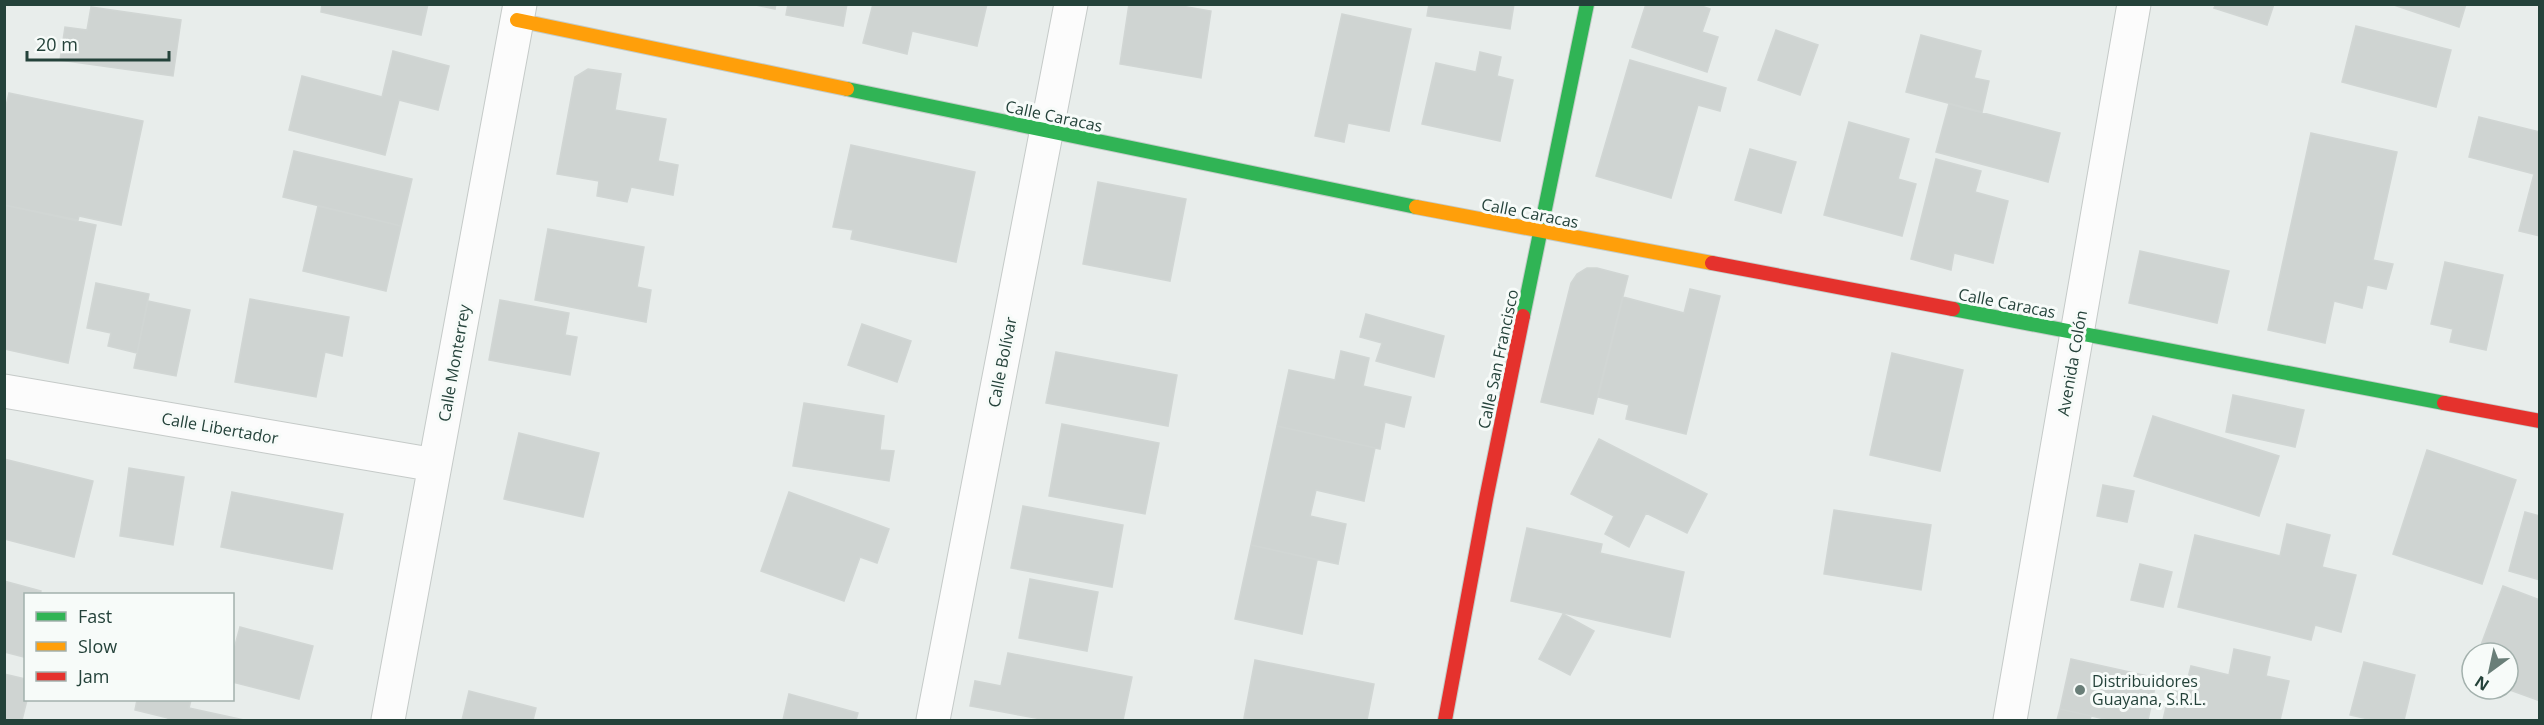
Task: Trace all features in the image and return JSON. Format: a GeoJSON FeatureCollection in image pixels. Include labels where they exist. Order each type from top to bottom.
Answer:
{"type":"FeatureCollection","features":[{"type":"Feature","properties":{"kind":"street","name":"Calle Bolívar"},"geometry":{"type":"LineString","coordinates":[[933,720],[1071,4]]}},
{"type":"Feature","properties":{"kind":"street","name":"Calle San Francisco"},"geometry":{"type":"LineString","coordinates":[[1446,720],[1486,499],[1587,4]]}},
{"type":"Feature","properties":{"kind":"street","name":"Avenida Colón"},"geometry":{"type":"LineString","coordinates":[[2010,720],[2134,4]]}},
{"type":"Feature","properties":{"kind":"street","name":"Calle Caracas"},"geometry":{"type":"LineString","coordinates":[[518,12],[1046,132],[1331,191],[2540,421]]}},
{"type":"Feature","properties":{"kind":"street","name":"Calle Monterrey"},"geometry":{"type":"LineString","coordinates":[[388,720],[518,12]]}},
{"type":"Feature","properties":{"kind":"street","name":"Calle Libertador"},"geometry":{"type":"LineString","coordinates":[[4,392],[435,465]]}},
{"type":"Feature","properties":{"kind":"building"},"geometry":{"type":"Polygon","coordinates":[[[322,4],[428,4],[421,35],[321,12],[322,4]]]}},
{"type":"Feature","properties":{"kind":"building"},"geometry":{"type":"Polygon","coordinates":[[[751,4],[776,4],[775,9],[751,4]]]}},
{"type":"Feature","properties":{"kind":"building"},"geometry":{"type":"Polygon","coordinates":[[[788,4],[847,4],[843,26],[786,15],[788,4]]]}},
{"type":"Feature","properties":{"kind":"building"},"geometry":{"type":"Polygon","coordinates":[[[873,4],[987,4],[977,46],[912,31],[907,54],[863,43],[873,4]]]}},
{"type":"Feature","properties":{"kind":"building"},"geometry":{"type":"Polygon","coordinates":[[[1129,4],[1170,4],[1211,11],[1201,78],[1120,64],[1129,4]]]}},
{"type":"Feature","properties":{"kind":"building"},"geometry":{"type":"Polygon","coordinates":[[[1429,4],[1514,4],[1510,29],[1427,16],[1429,4]]]}},
{"type":"Feature","properties":{"kind":"building"},"geometry":{"type":"Polygon","coordinates":[[[1646,4],[1696,4],[1710,9],[1702,32],[1718,37],[1707,72],[1632,47],[1646,4]]]}},
{"type":"Feature","properties":{"kind":"building"},"geometry":{"type":"Polygon","coordinates":[[[2216,4],[2274,4],[2267,25],[2214,8],[2216,4]]]}},
{"type":"Feature","properties":{"kind":"building"},"geometry":{"type":"Polygon","coordinates":[[[2391,4],[2466,4],[2459,27],[2391,4]]]}},
{"type":"Feature","properties":{"kind":"building"},"geometry":{"type":"Polygon","coordinates":[[[91,7],[181,20],[173,76],[60,60],[65,27],[87,30],[91,7]]]}},
{"type":"Feature","properties":{"kind":"building"},"geometry":{"type":"Polygon","coordinates":[[[1342,14],[1411,29],[1389,131],[1348,123],[1344,142],[1315,136],[1342,14]]]}},
{"type":"Feature","properties":{"kind":"building"},"geometry":{"type":"Polygon","coordinates":[[[2356,26],[2451,50],[2436,107],[2342,82],[2356,26]]]}},
{"type":"Feature","properties":{"kind":"building"},"geometry":{"type":"Polygon","coordinates":[[[1776,30],[1818,45],[1800,95],[1758,80],[1776,30]]]}},
{"type":"Feature","properties":{"kind":"building"},"geometry":{"type":"Polygon","coordinates":[[[1921,35],[1981,51],[1974,78],[1989,81],[1982,112],[1906,92],[1921,35]]]}},
{"type":"Feature","properties":{"kind":"building"},"geometry":{"type":"Polygon","coordinates":[[[393,51],[449,66],[438,110],[399,100],[385,155],[289,130],[302,76],[382,97],[393,51]]]}},
{"type":"Feature","properties":{"kind":"building"},"geometry":{"type":"Polygon","coordinates":[[[1480,52],[1501,57],[1497,76],[1513,80],[1500,141],[1422,124],[1436,63],[1476,72],[1480,52]]]}},
{"type":"Feature","properties":{"kind":"building"},"geometry":{"type":"Polygon","coordinates":[[[1630,60],[1726,88],[1720,111],[1698,105],[1671,198],[1596,176],[1630,60]]]}},
{"type":"Feature","properties":{"kind":"building"},"geometry":{"type":"Polygon","coordinates":[[[588,69],[621,74],[615,110],[666,119],[658,161],[678,165],[673,195],[631,187],[627,202],[597,196],[599,181],[557,174],[575,77],[588,69]]]}},
{"type":"Feature","properties":{"kind":"building"},"geometry":{"type":"Polygon","coordinates":[[[9,93],[143,121],[121,225],[79,216],[78,220],[4,205],[4,115],[9,93]]]}},
{"type":"Feature","properties":{"kind":"building"},"geometry":{"type":"Polygon","coordinates":[[[1949,104],[2060,133],[2048,182],[1936,152],[1949,104]]]}},
{"type":"Feature","properties":{"kind":"building"},"geometry":{"type":"Polygon","coordinates":[[[2479,117],[2540,132],[2540,236],[2519,231],[2534,174],[2469,157],[2479,117]]]}},
{"type":"Feature","properties":{"kind":"building"},"geometry":{"type":"Polygon","coordinates":[[[1849,122],[1909,139],[1898,179],[1916,184],[1902,236],[1824,215],[1849,122]]]}},
{"type":"Feature","properties":{"kind":"building"},"geometry":{"type":"Polygon","coordinates":[[[2311,133],[2397,152],[2373,260],[2393,264],[2386,289],[2367,285],[2362,308],[2334,301],[2325,343],[2268,330],[2311,133]]]}},
{"type":"Feature","properties":{"kind":"building"},"geometry":{"type":"Polygon","coordinates":[[[851,145],[975,172],[956,262],[851,239],[853,230],[833,227],[851,145]]]}},
{"type":"Feature","properties":{"kind":"building"},"geometry":{"type":"Polygon","coordinates":[[[1750,149],[1796,162],[1781,213],[1735,200],[1750,149]]]}},
{"type":"Feature","properties":{"kind":"building"},"geometry":{"type":"Polygon","coordinates":[[[294,151],[412,179],[401,226],[283,197],[294,151]]]}},
{"type":"Feature","properties":{"kind":"building"},"geometry":{"type":"Polygon","coordinates":[[[1936,159],[1981,171],[1975,192],[2008,201],[1993,263],[1954,253],[1951,270],[1911,259],[1936,159]]]}},
{"type":"Feature","properties":{"kind":"building"},"geometry":{"type":"Polygon","coordinates":[[[1098,182],[1186,199],[1170,281],[1083,264],[1098,182]]]}},
{"type":"Feature","properties":{"kind":"building"},"geometry":{"type":"Polygon","coordinates":[[[4,205],[96,225],[68,363],[4,349],[4,205]]]}},
{"type":"Feature","properties":{"kind":"building"},"geometry":{"type":"Polygon","coordinates":[[[318,206],[401,226],[386,291],[303,271],[318,206]]]}},
{"type":"Feature","properties":{"kind":"building"},"geometry":{"type":"Polygon","coordinates":[[[548,229],[644,247],[637,287],[651,290],[646,322],[535,300],[548,229]]]}},
{"type":"Feature","properties":{"kind":"building"},"geometry":{"type":"Polygon","coordinates":[[[2140,251],[2229,271],[2217,323],[2129,303],[2140,251]]]}},
{"type":"Feature","properties":{"kind":"building"},"geometry":{"type":"Polygon","coordinates":[[[2445,262],[2503,275],[2486,350],[2450,342],[2453,329],[2431,324],[2445,262]]]}},
{"type":"Feature","properties":{"kind":"building"},"geometry":{"type":"Polygon","coordinates":[[[1587,268],[1597,268],[1628,276],[1593,414],[1541,402],[1571,283],[1577,274],[1587,268]]]}},
{"type":"Feature","properties":{"kind":"building"},"geometry":{"type":"Polygon","coordinates":[[[96,283],[149,294],[137,353],[108,346],[111,333],[87,328],[96,283]]]}},
{"type":"Feature","properties":{"kind":"building"},"geometry":{"type":"Polygon","coordinates":[[[1690,289],[1720,296],[1686,434],[1626,419],[1629,405],[1598,397],[1623,297],[1684,313],[1690,289]]]}},
{"type":"Feature","properties":{"kind":"building"},"geometry":{"type":"Polygon","coordinates":[[[250,299],[349,317],[342,356],[325,352],[316,397],[235,382],[250,299]]]}},
{"type":"Feature","properties":{"kind":"building"},"geometry":{"type":"Polygon","coordinates":[[[500,300],[569,313],[565,335],[577,337],[570,375],[489,360],[500,300]]]}},
{"type":"Feature","properties":{"kind":"building"},"geometry":{"type":"Polygon","coordinates":[[[148,301],[190,310],[176,376],[134,368],[148,301]]]}},
{"type":"Feature","properties":{"kind":"building"},"geometry":{"type":"Polygon","coordinates":[[[1366,314],[1444,336],[1434,377],[1376,361],[1382,343],[1360,337],[1366,314]]]}},
{"type":"Feature","properties":{"kind":"building"},"geometry":{"type":"Polygon","coordinates":[[[862,324],[911,341],[897,382],[848,365],[862,324]]]}},
{"type":"Feature","properties":{"kind":"building"},"geometry":{"type":"Polygon","coordinates":[[[1341,351],[1369,358],[1363,386],[1411,397],[1404,427],[1385,422],[1380,449],[1277,426],[1289,370],[1335,380],[1341,351]]]}},
{"type":"Feature","properties":{"kind":"building"},"geometry":{"type":"Polygon","coordinates":[[[1056,352],[1177,375],[1168,426],[1046,403],[1056,352]]]}},
{"type":"Feature","properties":{"kind":"building"},"geometry":{"type":"Polygon","coordinates":[[[1892,353],[1963,370],[1940,471],[1870,455],[1892,353]]]}},
{"type":"Feature","properties":{"kind":"building"},"geometry":{"type":"Polygon","coordinates":[[[2233,395],[2304,410],[2295,447],[2226,432],[2233,395]]]}},
{"type":"Feature","properties":{"kind":"building"},"geometry":{"type":"Polygon","coordinates":[[[804,403],[884,416],[880,450],[894,451],[889,481],[793,466],[804,403]]]}},
{"type":"Feature","properties":{"kind":"building"},"geometry":{"type":"Polygon","coordinates":[[[2153,416],[2279,456],[2259,516],[2134,476],[2153,416]]]}},
{"type":"Feature","properties":{"kind":"building"},"geometry":{"type":"Polygon","coordinates":[[[1062,424],[1159,443],[1145,514],[1049,496],[1062,424]]]}},
{"type":"Feature","properties":{"kind":"building"},"geometry":{"type":"Polygon","coordinates":[[[1277,426],[1375,448],[1364,501],[1316,490],[1310,516],[1346,524],[1338,564],[1251,545],[1277,426]]]}},
{"type":"Feature","properties":{"kind":"building"},"geometry":{"type":"Polygon","coordinates":[[[519,433],[599,453],[583,517],[504,499],[519,433]]]}},
{"type":"Feature","properties":{"kind":"building"},"geometry":{"type":"Polygon","coordinates":[[[1599,439],[1707,494],[1687,533],[1646,513],[1629,547],[1605,534],[1614,516],[1571,494],[1599,439]]]}},
{"type":"Feature","properties":{"kind":"building"},"geometry":{"type":"Polygon","coordinates":[[[2427,450],[2516,480],[2482,584],[2393,554],[2427,450]]]}},
{"type":"Feature","properties":{"kind":"building"},"geometry":{"type":"Polygon","coordinates":[[[4,459],[93,481],[74,557],[4,539],[4,459]]]}},
{"type":"Feature","properties":{"kind":"building"},"geometry":{"type":"Polygon","coordinates":[[[129,468],[184,477],[173,545],[120,536],[129,468]]]}},
{"type":"Feature","properties":{"kind":"building"},"geometry":{"type":"Polygon","coordinates":[[[2103,485],[2134,491],[2127,522],[2097,516],[2103,485]]]}},
{"type":"Feature","properties":{"kind":"building"},"geometry":{"type":"Polygon","coordinates":[[[232,492],[343,514],[332,569],[221,547],[232,492]]]}},
{"type":"Feature","properties":{"kind":"building"},"geometry":{"type":"Polygon","coordinates":[[[789,492],[889,529],[877,563],[860,557],[844,601],[761,571],[789,492]]]}},
{"type":"Feature","properties":{"kind":"building"},"geometry":{"type":"Polygon","coordinates":[[[1023,506],[1123,525],[1112,587],[1011,568],[1023,506]]]}},
{"type":"Feature","properties":{"kind":"building"},"geometry":{"type":"Polygon","coordinates":[[[1834,510],[1931,525],[1921,590],[1824,574],[1834,510]]]}},
{"type":"Feature","properties":{"kind":"building"},"geometry":{"type":"Polygon","coordinates":[[[2525,512],[2540,516],[2540,580],[2509,571],[2525,512]]]}},
{"type":"Feature","properties":{"kind":"building"},"geometry":{"type":"Polygon","coordinates":[[[2287,524],[2330,535],[2322,567],[2356,575],[2341,632],[2315,625],[2311,640],[2178,607],[2195,535],[2280,556],[2287,524]]]}},
{"type":"Feature","properties":{"kind":"building"},"geometry":{"type":"Polygon","coordinates":[[[1527,528],[1602,544],[1600,553],[1684,572],[1670,637],[1511,601],[1527,528]]]}},
{"type":"Feature","properties":{"kind":"building"},"geometry":{"type":"Polygon","coordinates":[[[1251,545],[1317,560],[1302,634],[1235,619],[1251,545]]]}},
{"type":"Feature","properties":{"kind":"building"},"geometry":{"type":"Polygon","coordinates":[[[2140,564],[2172,572],[2163,607],[2131,600],[2140,564]]]}},
{"type":"Feature","properties":{"kind":"building"},"geometry":{"type":"Polygon","coordinates":[[[1030,579],[1098,592],[1087,651],[1019,638],[1030,579]]]}},
{"type":"Feature","properties":{"kind":"building"},"geometry":{"type":"Polygon","coordinates":[[[4,581],[41,591],[40,593],[24,593],[24,657],[4,652],[4,581]]]}},
{"type":"Feature","properties":{"kind":"building"},"geometry":{"type":"Polygon","coordinates":[[[2503,586],[2540,600],[2540,701],[2520,694],[2520,641],[2482,641],[2503,586]]]}},
{"type":"Feature","properties":{"kind":"building"},"geometry":{"type":"Polygon","coordinates":[[[1563,614],[1594,631],[1570,675],[1539,659],[1563,614]]]}},
{"type":"Feature","properties":{"kind":"building"},"geometry":{"type":"Polygon","coordinates":[[[240,627],[313,646],[299,699],[234,683],[234,649],[240,627]]]}},
{"type":"Feature","properties":{"kind":"building"},"geometry":{"type":"Polygon","coordinates":[[[2234,649],[2270,657],[2266,676],[2289,681],[2280,720],[2163,720],[2170,690],[2184,693],[2191,666],[2229,675],[2234,649]]]}},
{"type":"Feature","properties":{"kind":"building"},"geometry":{"type":"Polygon","coordinates":[[[1008,653],[1132,677],[1123,720],[1047,720],[970,706],[975,681],[1001,686],[1008,653]]]}},
{"type":"Feature","properties":{"kind":"building"},"geometry":{"type":"Polygon","coordinates":[[[2071,659],[2157,678],[2148,720],[2109,720],[2060,709],[2071,659]]]}},
{"type":"Feature","properties":{"kind":"building"},"geometry":{"type":"Polygon","coordinates":[[[1255,660],[1374,684],[1367,720],[1244,718],[1255,660]]]}},
{"type":"Feature","properties":{"kind":"building"},"geometry":{"type":"Polygon","coordinates":[[[2364,662],[2415,675],[2404,720],[2373,720],[2350,715],[2364,662]]]}},
{"type":"Feature","properties":{"kind":"building"},"geometry":{"type":"Polygon","coordinates":[[[4,674],[24,679],[24,701],[27,701],[22,720],[4,720],[4,674]]]}},
{"type":"Feature","properties":{"kind":"building"},"geometry":{"type":"Polygon","coordinates":[[[469,691],[536,708],[533,720],[462,720],[469,691]]]}},
{"type":"Feature","properties":{"kind":"building"},"geometry":{"type":"Polygon","coordinates":[[[789,694],[858,713],[856,720],[783,720],[789,694]]]}},
{"type":"Feature","properties":{"kind":"building"},"geometry":{"type":"Polygon","coordinates":[[[137,701],[191,701],[189,708],[244,720],[167,720],[168,718],[135,710],[137,701]]]}},
{"type":"Feature","properties":{"kind":"building"},"geometry":{"type":"Polygon","coordinates":[[[2060,709],[2091,716],[2090,720],[2057,720],[2060,709]]]}},
{"type":"Feature","properties":{"kind":"traffic: fast"},"geometry":{"type":"LineString","coordinates":[[1523,316],[1587,4]]}},
{"type":"Feature","properties":{"kind":"traffic: fast"},"geometry":{"type":"LineString","coordinates":[[847,89],[1416,207]]}},
{"type":"Feature","properties":{"kind":"traffic: fast"},"geometry":{"type":"LineString","coordinates":[[1953,309],[2444,403]]}},
{"type":"Feature","properties":{"kind":"traffic: slow"},"geometry":{"type":"LineString","coordinates":[[517,20],[847,89]]}},
{"type":"Feature","properties":{"kind":"traffic: slow"},"geometry":{"type":"LineString","coordinates":[[1416,207],[1712,263]]}},
{"type":"Feature","properties":{"kind":"traffic: jam"},"geometry":{"type":"LineString","coordinates":[[1712,263],[1953,309]]}},
{"type":"Feature","properties":{"kind":"traffic: jam"},"geometry":{"type":"LineString","coordinates":[[1445,720],[1523,316]]}},
{"type":"Feature","properties":{"kind":"traffic: jam"},"geometry":{"type":"LineString","coordinates":[[2444,403],[2540,421]]}},
{"type":"Feature","properties":{"kind":"place","name":"Distribuidores Guayana, S.R.L."},"geometry":{"type":"Point","coordinates":[2080,690]}}]}
